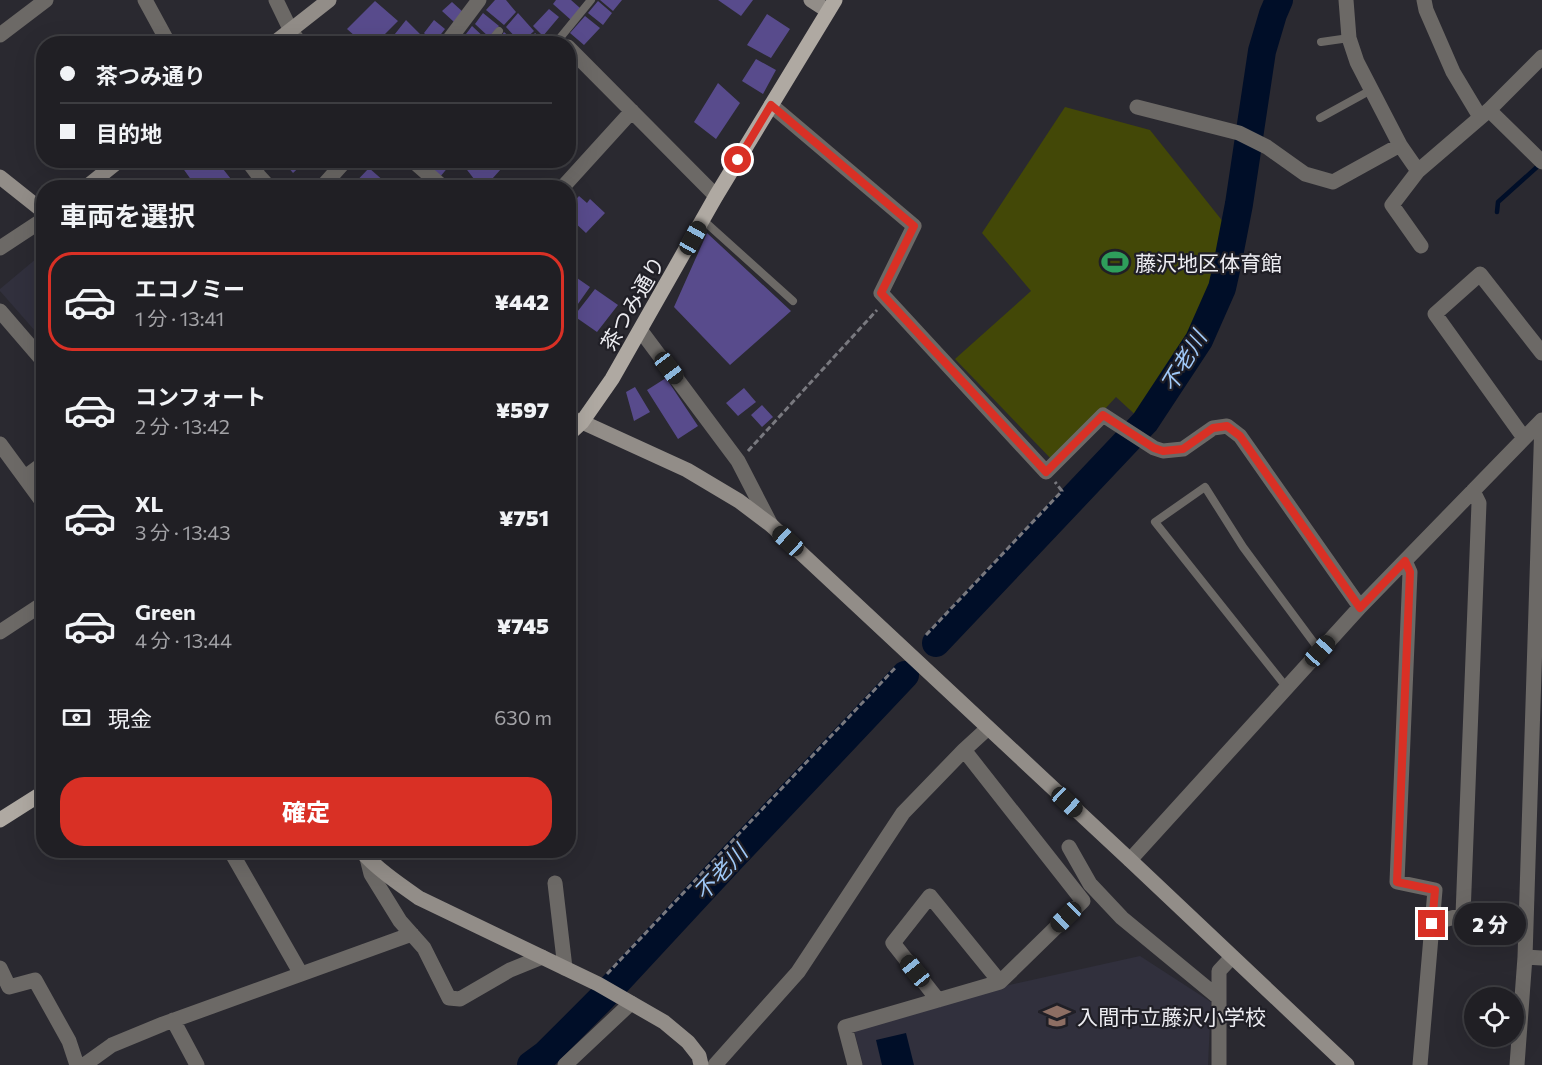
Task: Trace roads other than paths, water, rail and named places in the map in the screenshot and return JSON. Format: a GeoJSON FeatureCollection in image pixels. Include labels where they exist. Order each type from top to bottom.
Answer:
{"type":"FeatureCollection","features":[{"type":"Feature","properties":{"kind":"main road","name":"茶つみ通り"},"geometry":{"type":"LineString","coordinates":[[576,419],[612,380],[716,196],[832,6]]}},
{"type":"Feature","properties":{"kind":"main road"},"geometry":{"type":"LineString","coordinates":[[0,820],[36,797]]}},
{"type":"Feature","properties":{"kind":"street"},"geometry":{"type":"LineString","coordinates":[[0,35],[46,0]]}},
{"type":"Feature","properties":{"kind":"street"},"geometry":{"type":"LineString","coordinates":[[145,0],[165,36]]}},
{"type":"Feature","properties":{"kind":"street"},"geometry":{"type":"LineString","coordinates":[[276,0],[295,36]]}},
{"type":"Feature","properties":{"kind":"street"},"geometry":{"type":"LineString","coordinates":[[284,36],[329,0]]}},
{"type":"Feature","properties":{"kind":"street"},"geometry":{"type":"LineString","coordinates":[[452,36],[479,0]]}},
{"type":"Feature","properties":{"kind":"street"},"geometry":{"type":"LineString","coordinates":[[811,0],[832,6]]}},
{"type":"Feature","properties":{"kind":"street"},"geometry":{"type":"LineString","coordinates":[[1346,0],[1349,38],[1357,62],[1400,145],[1418,171]]}},
{"type":"Feature","properties":{"kind":"street"},"geometry":{"type":"LineString","coordinates":[[1424,0],[1449,64],[1485,113],[1542,162]]}},
{"type":"Feature","properties":{"kind":"street"},"geometry":{"type":"LineString","coordinates":[[576,57],[716,196]]}},
{"type":"Feature","properties":{"kind":"street"},"geometry":{"type":"LineString","coordinates":[[1421,246],[1392,205],[1418,171],[1485,113],[1542,57]]}},
{"type":"Feature","properties":{"kind":"street"},"geometry":{"type":"LineString","coordinates":[[771,105],[914,226],[881,293],[1046,472],[1103,415],[1154,448],[1163,451],[1183,449],[1213,428],[1227,426],[1240,436],[1360,608]]}},
{"type":"Feature","properties":{"kind":"street"},"geometry":{"type":"LineString","coordinates":[[1137,107],[1239,133],[1267,147],[1305,174],[1333,182],[1400,145]]}},
{"type":"Feature","properties":{"kind":"street"},"geometry":{"type":"LineString","coordinates":[[569,180],[632,111]]}},
{"type":"Feature","properties":{"kind":"street"},"geometry":{"type":"LineString","coordinates":[[95,180],[110,168]]}},
{"type":"Feature","properties":{"kind":"street"},"geometry":{"type":"LineString","coordinates":[[253,168],[263,180]]}},
{"type":"Feature","properties":{"kind":"street"},"geometry":{"type":"LineString","coordinates":[[328,180],[339,168]]}},
{"type":"Feature","properties":{"kind":"street"},"geometry":{"type":"LineString","coordinates":[[421,168],[435,180]]}},
{"type":"Feature","properties":{"kind":"street"},"geometry":{"type":"LineString","coordinates":[[0,177],[36,206]]}},
{"type":"Feature","properties":{"kind":"street"},"geometry":{"type":"LineString","coordinates":[[0,248],[36,224]]}},
{"type":"Feature","properties":{"kind":"street"},"geometry":{"type":"LineString","coordinates":[[1524,438],[1435,314],[1480,274],[1542,353]]}},
{"type":"Feature","properties":{"kind":"street"},"geometry":{"type":"LineString","coordinates":[[0,311],[36,353]]}},
{"type":"Feature","properties":{"kind":"street"},"geometry":{"type":"LineString","coordinates":[[641,331],[738,461],[771,525]]}},
{"type":"Feature","properties":{"kind":"street"},"geometry":{"type":"LineString","coordinates":[[576,420],[687,470],[739,501],[771,525],[1347,1065]]}},
{"type":"Feature","properties":{"kind":"street"},"geometry":{"type":"LineString","coordinates":[[1130,860],[1360,608],[1542,420]]}},
{"type":"Feature","properties":{"kind":"street"},"geometry":{"type":"LineString","coordinates":[[1518,1065],[1525,957],[1542,420]]}},
{"type":"Feature","properties":{"kind":"street"},"geometry":{"type":"LineString","coordinates":[[0,445],[36,493]]}},
{"type":"Feature","properties":{"kind":"street"},"geometry":{"type":"LineString","coordinates":[[25,477],[36,469]]}},
{"type":"Feature","properties":{"kind":"street"},"geometry":{"type":"LineString","coordinates":[[1432,924],[1463,915],[1479,503],[1473,491]]}},
{"type":"Feature","properties":{"kind":"street"},"geometry":{"type":"LineString","coordinates":[[1405,561],[1410,572],[1397,882],[1435,890],[1420,1065]]}},
{"type":"Feature","properties":{"kind":"street"},"geometry":{"type":"LineString","coordinates":[[0,632],[36,608]]}},
{"type":"Feature","properties":{"kind":"street"},"geometry":{"type":"LineString","coordinates":[[715,1065],[798,972],[903,813],[988,728]]}},
{"type":"Feature","properties":{"kind":"street"},"geometry":{"type":"LineString","coordinates":[[855,1065],[845,1027],[1000,982],[1083,901],[964,750]]}},
{"type":"Feature","properties":{"kind":"street"},"geometry":{"type":"LineString","coordinates":[[1069,847],[1090,884],[1122,918],[1219,998]]}},
{"type":"Feature","properties":{"kind":"street"},"geometry":{"type":"LineString","coordinates":[[235,858],[301,974]]}},
{"type":"Feature","properties":{"kind":"street"},"geometry":{"type":"LineString","coordinates":[[365,858],[371,874],[400,921],[424,948],[449,998],[460,999],[510,970],[542,957]]}},
{"type":"Feature","properties":{"kind":"street"},"geometry":{"type":"LineString","coordinates":[[368,858],[419,898],[598,984],[664,1022],[688,1042],[699,1056],[701,1065]]}},
{"type":"Feature","properties":{"kind":"street"},"geometry":{"type":"LineString","coordinates":[[555,883],[565,968]]}},
{"type":"Feature","properties":{"kind":"street"},"geometry":{"type":"LineString","coordinates":[[938,1000],[893,943],[930,896],[1000,982]]}},
{"type":"Feature","properties":{"kind":"street"},"geometry":{"type":"LineString","coordinates":[[84,1065],[112,1045],[173,1020],[412,934]]}},
{"type":"Feature","properties":{"kind":"street"},"geometry":{"type":"LineString","coordinates":[[1219,1065],[1219,971],[1232,957]]}},
{"type":"Feature","properties":{"kind":"street"},"geometry":{"type":"LineString","coordinates":[[1525,957],[1542,958]]}},
{"type":"Feature","properties":{"kind":"street"},"geometry":{"type":"LineString","coordinates":[[0,968],[9,987],[35,980],[69,1041],[77,1065]]}},
{"type":"Feature","properties":{"kind":"street"},"geometry":{"type":"LineString","coordinates":[[565,1065],[631,1003]]}},
{"type":"Feature","properties":{"kind":"street"},"geometry":{"type":"LineString","coordinates":[[173,1020],[197,1065]]}},
{"type":"Feature","properties":{"kind":"lane"},"geometry":{"type":"LineString","coordinates":[[567,36],[591,0]]}},
{"type":"Feature","properties":{"kind":"lane"},"geometry":{"type":"LineString","coordinates":[[495,36],[499,31]]}},
{"type":"Feature","properties":{"kind":"lane"},"geometry":{"type":"LineString","coordinates":[[1321,42],[1349,38]]}},
{"type":"Feature","properties":{"kind":"lane"},"geometry":{"type":"LineString","coordinates":[[1320,118],[1371,90]]}},
{"type":"Feature","properties":{"kind":"lane"},"geometry":{"type":"LineString","coordinates":[[704,220],[793,301]]}},
{"type":"Feature","properties":{"kind":"lane"},"geometry":{"type":"LineString","coordinates":[[1287,688],[1155,522],[1205,487],[1243,547],[1320,651]]}},
{"type":"Feature","properties":{"kind":"water"},"geometry":{"type":"Polygon","coordinates":[[[906,1033],[914,1065],[882,1065],[876,1040],[906,1033]]]}},
{"type":"Feature","properties":{"kind":"waterway","name":"不老川"},"geometry":{"type":"LineString","coordinates":[[936,643],[1145,422],[1199,340],[1222,288],[1239,204],[1262,51],[1279,0]]}},
{"type":"Feature","properties":{"kind":"waterway"},"geometry":{"type":"LineString","coordinates":[[1497,212],[1498,202],[1537,167]]}},
{"type":"Feature","properties":{"kind":"waterway","name":"不老川"},"geometry":{"type":"LineString","coordinates":[[531,1065],[546,1054],[603,997],[905,675]]}},
{"type":"Feature","properties":{"kind":"place","name":"藤沢地区体育館"},"geometry":{"type":"Point","coordinates":[1115,262]}},
{"type":"Feature","properties":{"kind":"place","name":"入間市立藤沢小学校"},"geometry":{"type":"Point","coordinates":[1057,1016]}}]}
